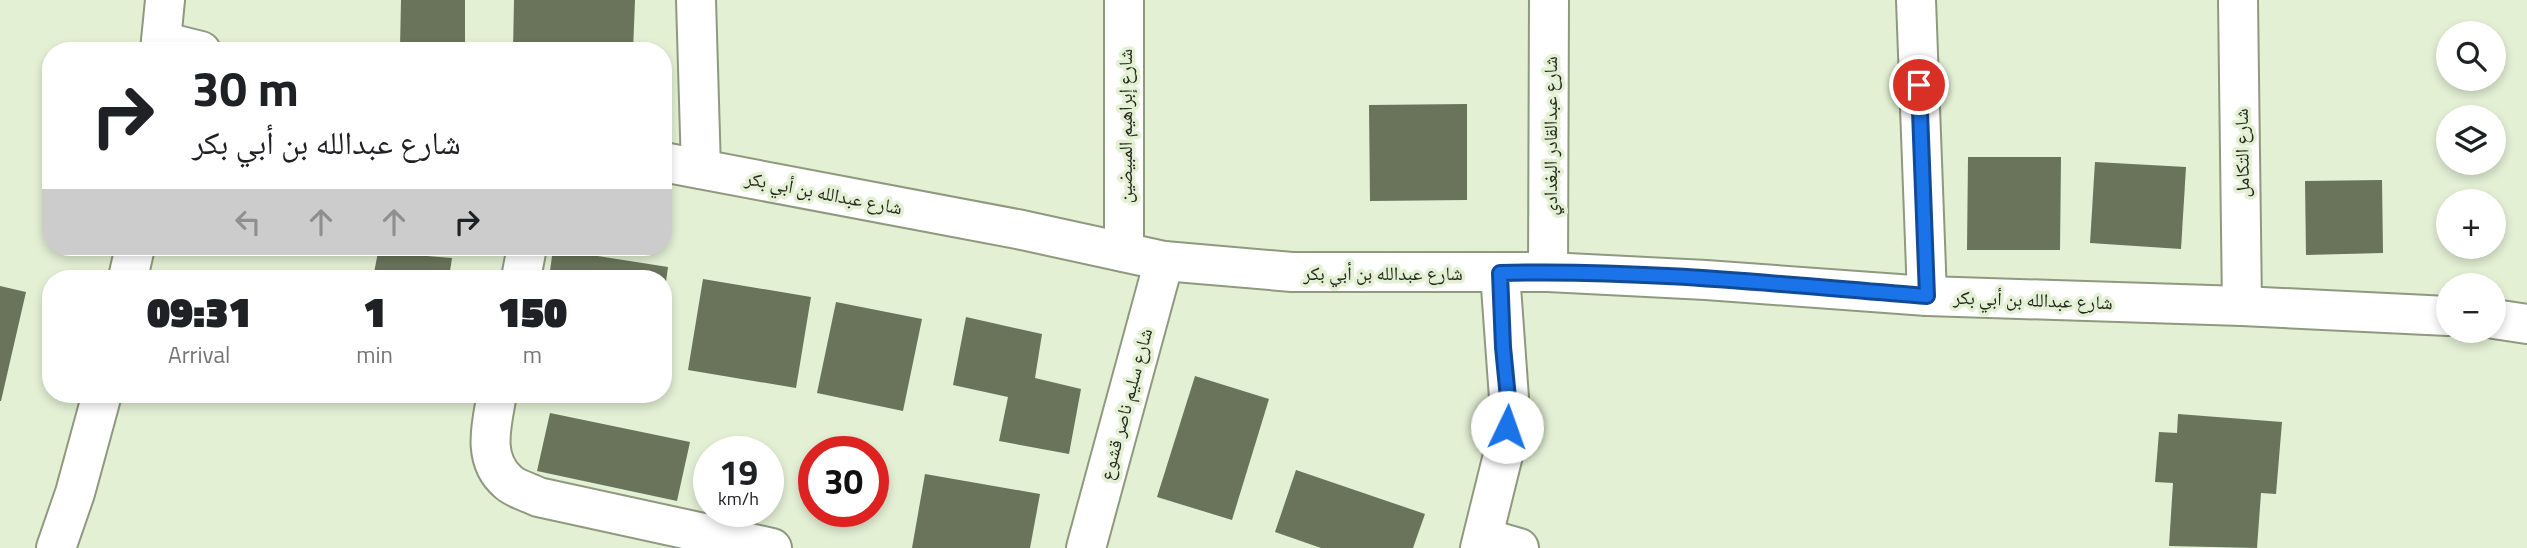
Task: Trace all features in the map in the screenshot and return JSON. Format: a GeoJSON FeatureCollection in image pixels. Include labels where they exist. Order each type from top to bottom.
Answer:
{"type":"FeatureCollection","features":[{"type":"Feature","properties":{"kind":"street"},"geometry":{"type":"LineString","coordinates":[[161,42],[166,0]]}},
{"type":"Feature","properties":{"kind":"street"},"geometry":{"type":"LineString","coordinates":[[696,0],[701,169]]}},
{"type":"Feature","properties":{"kind":"street","name":"شارع إبراهيم المبيضين"},"geometry":{"type":"LineString","coordinates":[[1124,0],[1124,253]]}},
{"type":"Feature","properties":{"kind":"street","name":"شارع عبدالقادر البغدادي"},"geometry":{"type":"LineString","coordinates":[[1548,272],[1549,0]]}},
{"type":"Feature","properties":{"kind":"street"},"geometry":{"type":"LineString","coordinates":[[1916,0],[1927,296]]}},
{"type":"Feature","properties":{"kind":"street","name":"شارع التكامل"},"geometry":{"type":"LineString","coordinates":[[2238,0],[2242,306]]}},
{"type":"Feature","properties":{"kind":"street","name":"شارع عبدالله بن أبي بكر"},"geometry":{"type":"LineString","coordinates":[[672,164],[1022,230],[1164,261],[1293,272],[1548,272],[1927,296],[2436,315]]}},
{"type":"Feature","properties":{"kind":"street","name":"شارع سليم ناصر قشوع"},"geometry":{"type":"LineString","coordinates":[[1086,548],[1164,261]]}},
{"type":"Feature","properties":{"kind":"street"},"geometry":{"type":"LineString","coordinates":[[1494,545],[1508,398],[1500,273]]}},
{"type":"Feature","properties":{"kind":"street"},"geometry":{"type":"LineString","coordinates":[[2506,321],[2527,324]]}},
{"type":"Feature","properties":{"kind":"street"},"geometry":{"type":"LineString","coordinates":[[56,548],[75,493],[100,403]]}},
{"type":"Feature","properties":{"kind":"street"},"geometry":{"type":"LineString","coordinates":[[496,403],[489,438],[494,463],[508,482],[538,497],[772,548]]}},
{"type":"Feature","properties":{"kind":"building"},"geometry":{"type":"Polygon","coordinates":[[[401,0],[465,0],[465,42],[400,42],[401,0]]]}},
{"type":"Feature","properties":{"kind":"building"},"geometry":{"type":"Polygon","coordinates":[[[514,0],[635,0],[633,42],[513,42],[514,0]]]}},
{"type":"Feature","properties":{"kind":"building"},"geometry":{"type":"Polygon","coordinates":[[[1467,104],[1467,200],[1370,201],[1369,105],[1467,104]]]}},
{"type":"Feature","properties":{"kind":"building"},"geometry":{"type":"Polygon","coordinates":[[[1968,157],[2061,157],[2060,250],[1967,250],[1968,157]]]}},
{"type":"Feature","properties":{"kind":"building"},"geometry":{"type":"Polygon","coordinates":[[[2095,162],[2186,167],[2181,249],[2090,243],[2095,162]]]}},
{"type":"Feature","properties":{"kind":"building"},"geometry":{"type":"Polygon","coordinates":[[[2382,180],[2383,253],[2306,255],[2305,181],[2382,180]]]}},
{"type":"Feature","properties":{"kind":"building"},"geometry":{"type":"Polygon","coordinates":[[[377,256],[452,258],[450,270],[375,270],[377,256]]]}},
{"type":"Feature","properties":{"kind":"building"},"geometry":{"type":"Polygon","coordinates":[[[552,256],[598,256],[668,267],[668,270],[550,270],[552,256]]]}},
{"type":"Feature","properties":{"kind":"building"},"geometry":{"type":"Polygon","coordinates":[[[703,279],[811,297],[796,388],[688,370],[703,279]]]}},
{"type":"Feature","properties":{"kind":"building"},"geometry":{"type":"Polygon","coordinates":[[[0,286],[26,292],[1,401],[0,401],[0,286]]]}},
{"type":"Feature","properties":{"kind":"building"},"geometry":{"type":"Polygon","coordinates":[[[836,302],[922,319],[903,411],[817,393],[836,302]]]}},
{"type":"Feature","properties":{"kind":"building"},"geometry":{"type":"Polygon","coordinates":[[[966,317],[1042,334],[1035,378],[1081,389],[1069,454],[999,441],[1008,397],[953,385],[966,317]]]}},
{"type":"Feature","properties":{"kind":"building"},"geometry":{"type":"Polygon","coordinates":[[[1195,376],[1269,399],[1232,520],[1157,497],[1195,376]]]}},
{"type":"Feature","properties":{"kind":"building"},"geometry":{"type":"Polygon","coordinates":[[[550,413],[690,442],[677,501],[537,471],[550,413]]]}},
{"type":"Feature","properties":{"kind":"building"},"geometry":{"type":"Polygon","coordinates":[[[2178,414],[2282,422],[2276,494],[2261,493],[2257,548],[2169,546],[2173,483],[2155,482],[2159,432],[2177,433],[2178,414]]]}},
{"type":"Feature","properties":{"kind":"building"},"geometry":{"type":"Polygon","coordinates":[[[1296,470],[1425,514],[1413,548],[1321,548],[1275,532],[1296,470]]]}},
{"type":"Feature","properties":{"kind":"building"},"geometry":{"type":"Polygon","coordinates":[[[925,474],[1040,494],[1030,548],[912,548],[925,474]]]}},
{"type":"Feature","properties":{"kind":"route"},"geometry":{"type":"LineString","coordinates":[[1507,427],[1507,374],[1503,347],[1500,273],[1548,272],[1706,280],[1927,296],[1919,85]]}}]}
